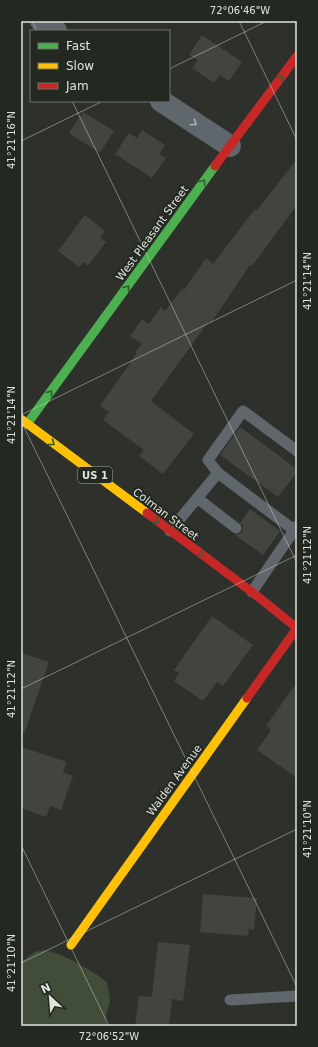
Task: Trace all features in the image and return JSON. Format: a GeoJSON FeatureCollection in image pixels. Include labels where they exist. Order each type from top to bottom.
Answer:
{"type":"FeatureCollection","features":[{"type":"Feature","properties":{"kind":"street"},"geometry":{"type":"LineString","coordinates":[[41,21],[54,30]]}},
{"type":"Feature","properties":{"kind":"street","name":"West Pleasant Street"},"geometry":{"type":"LineString","coordinates":[[24,422],[297,56]]}},
{"type":"Feature","properties":{"kind":"street"},"geometry":{"type":"LineString","coordinates":[[163,102],[230,146]]}},
{"type":"Feature","properties":{"kind":"street","name":"Colman Street"},"geometry":{"type":"LineString","coordinates":[[24,422],[252,592],[297,628]]}},
{"type":"Feature","properties":{"kind":"street","name":"Walden Avenue"},"geometry":{"type":"LineString","coordinates":[[71,945],[297,628]]}},
{"type":"Feature","properties":{"kind":"lane"},"geometry":{"type":"LineString","coordinates":[[252,592],[296,528],[218,473],[208,460],[243,411],[297,452]]}},
{"type":"Feature","properties":{"kind":"lane"},"geometry":{"type":"LineString","coordinates":[[170,532],[218,473]]}},
{"type":"Feature","properties":{"kind":"lane"},"geometry":{"type":"LineString","coordinates":[[197,498],[236,528]]}},
{"type":"Feature","properties":{"kind":"lane"},"geometry":{"type":"LineString","coordinates":[[266,551],[276,558]]}},
{"type":"Feature","properties":{"kind":"lane"},"geometry":{"type":"LineString","coordinates":[[230,1000],[297,996]]}},
{"type":"Feature","properties":{"kind":"green space"},"geometry":{"type":"Polygon","coordinates":[[[44,950],[60,955],[77,963],[107,982],[110,1000],[106,1017],[107,1026],[21,1026],[21,962],[35,952],[44,950]]]}},
{"type":"Feature","properties":{"kind":"building"},"geometry":{"type":"Polygon","coordinates":[[[202,35],[242,62],[229,81],[220,75],[214,83],[192,68],[198,60],[189,55],[202,35]]]}},
{"type":"Feature","properties":{"kind":"building"},"geometry":{"type":"Polygon","coordinates":[[[83,112],[114,131],[100,153],[69,133],[83,112]]]}},
{"type":"Feature","properties":{"kind":"building"},"geometry":{"type":"Polygon","coordinates":[[[142,130],[165,145],[159,154],[166,158],[152,178],[115,154],[129,133],[137,138],[142,130]]]}},
{"type":"Feature","properties":{"kind":"building"},"geometry":{"type":"Polygon","coordinates":[[[297,159],[297,205],[252,266],[250,265],[211,323],[209,321],[151,401],[194,434],[163,474],[139,456],[144,450],[103,420],[109,412],[100,406],[137,353],[135,352],[142,344],[130,336],[142,319],[149,324],[161,307],[165,311],[182,289],[184,290],[206,258],[213,264],[255,209],[257,210],[297,159]]]}},
{"type":"Feature","properties":{"kind":"building"},"geometry":{"type":"Polygon","coordinates":[[[85,215],[105,231],[100,238],[106,242],[88,266],[83,262],[79,267],[58,251],[85,215]]]}},
{"type":"Feature","properties":{"kind":"building"},"geometry":{"type":"Polygon","coordinates":[[[240,427],[297,469],[297,472],[278,497],[220,455],[240,427]]]}},
{"type":"Feature","properties":{"kind":"building"},"geometry":{"type":"Polygon","coordinates":[[[250,509],[280,531],[263,555],[235,535],[242,532],[243,526],[240,523],[250,509]]]}},
{"type":"Feature","properties":{"kind":"building"},"geometry":{"type":"Polygon","coordinates":[[[212,616],[253,645],[223,686],[217,682],[203,701],[174,681],[179,673],[174,670],[212,616]]]}},
{"type":"Feature","properties":{"kind":"building"},"geometry":{"type":"Polygon","coordinates":[[[21,653],[49,662],[24,734],[21,733],[21,653]]]}},
{"type":"Feature","properties":{"kind":"building"},"geometry":{"type":"Polygon","coordinates":[[[297,682],[297,778],[257,750],[271,730],[266,726],[297,682]]]}},
{"type":"Feature","properties":{"kind":"building"},"geometry":{"type":"Polygon","coordinates":[[[21,747],[67,762],[63,772],[73,776],[61,810],[50,806],[46,817],[21,808],[21,747]]]}},
{"type":"Feature","properties":{"kind":"building"},"geometry":{"type":"Polygon","coordinates":[[[203,894],[257,898],[254,930],[249,929],[248,936],[200,932],[203,894]]]}},
{"type":"Feature","properties":{"kind":"building"},"geometry":{"type":"Polygon","coordinates":[[[158,942],[190,945],[183,1001],[172,999],[169,1026],[135,1026],[139,996],[152,997],[158,942]]]}},
{"type":"Feature","properties":{"kind":"traffic: fast"},"geometry":{"type":"LineString","coordinates":[[27,424],[215,166]]}},
{"type":"Feature","properties":{"kind":"traffic: slow"},"geometry":{"type":"LineString","coordinates":[[21,419],[147,513]]}},
{"type":"Feature","properties":{"kind":"traffic: slow"},"geometry":{"type":"LineString","coordinates":[[71,945],[247,698]]}},
{"type":"Feature","properties":{"kind":"traffic: jam"},"geometry":{"type":"LineString","coordinates":[[215,166],[297,56]]}},
{"type":"Feature","properties":{"kind":"traffic: jam"},"geometry":{"type":"LineString","coordinates":[[147,513],[297,628]]}},
{"type":"Feature","properties":{"kind":"traffic: jam"},"geometry":{"type":"LineString","coordinates":[[247,698],[297,628]]}}]}
